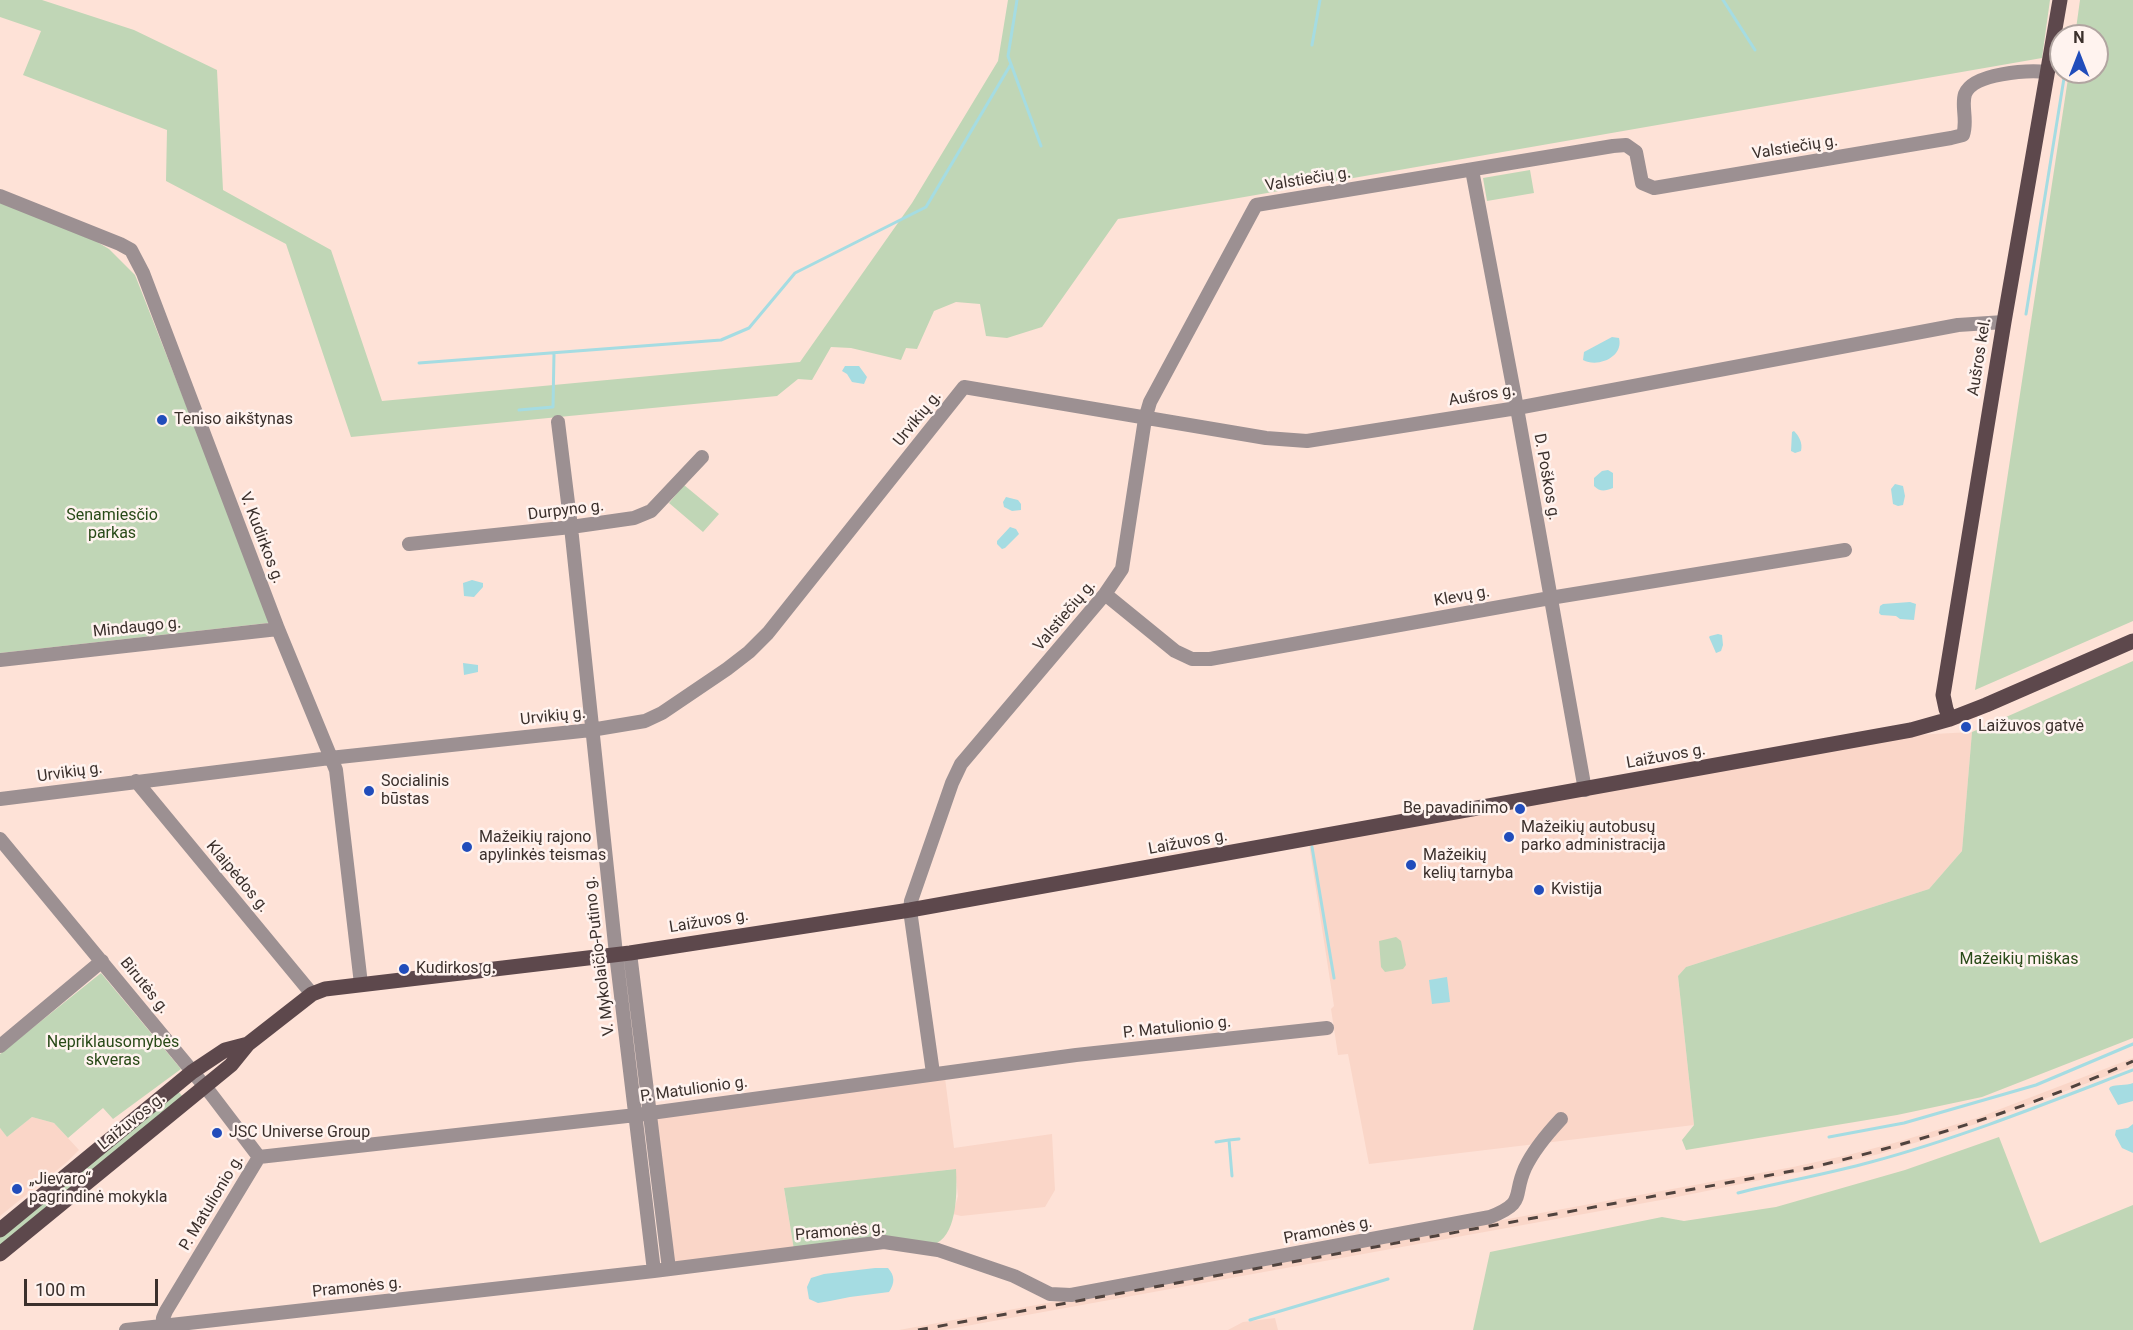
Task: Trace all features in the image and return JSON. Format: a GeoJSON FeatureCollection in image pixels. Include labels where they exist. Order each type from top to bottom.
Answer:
{"type":"FeatureCollection","features":[{"type":"Feature","properties":{"kind":"main road","name":"Aušros kel."},"geometry":{"type":"LineString","coordinates":[[1950,719],[1943,695],[2060,0]]}},
{"type":"Feature","properties":{"kind":"main road","name":"Laižuvos g."},"geometry":{"type":"LineString","coordinates":[[0,1254],[231,1065],[248,1044],[312,994],[325,989],[623,953],[910,910],[1911,730],[1950,719],[2133,641]]}},
{"type":"Feature","properties":{"kind":"main road","name":"Laižuvos g."},"geometry":{"type":"LineString","coordinates":[[0,1230],[192,1072],[225,1050],[248,1044]]}},
{"type":"Feature","properties":{"kind":"street","name":"Valstiečių g."},"geometry":{"type":"LineString","coordinates":[[910,910],[911,901],[948,793],[962,764],[1106,594],[1122,569],[1145,419],[1150,402],[1256,205],[1626,145],[1636,152],[1642,183],[1654,188],[1940,140],[1963,135],[1967,125],[1965,95],[1971,84],[1983,78],[2022,72],[2047,72]]}},
{"type":"Feature","properties":{"kind":"street","name":"D. Poškos g."},"geometry":{"type":"LineString","coordinates":[[1472,170],[1585,790]]}},
{"type":"Feature","properties":{"kind":"street","name":"V. Kudirkos g."},"geometry":{"type":"LineString","coordinates":[[0,196],[120,244],[131,250],[135,257],[278,629],[336,770],[362,984]]}},
{"type":"Feature","properties":{"kind":"street","name":"Aušros g."},"geometry":{"type":"LineString","coordinates":[[964,387],[1145,419],[1266,438],[1307,441],[1517,408],[1958,325],[2004,322]]}},
{"type":"Feature","properties":{"kind":"street","name":"Urvikių g."},"geometry":{"type":"LineString","coordinates":[[0,799],[330,758],[591,730],[645,721],[662,713],[727,669],[768,633],[964,387]]}},
{"type":"Feature","properties":{"kind":"street","name":"V. Mykolaičio-Putino g."},"geometry":{"type":"LineString","coordinates":[[558,422],[591,730],[643,1114],[669,1269]]}},
{"type":"Feature","properties":{"kind":"street","name":"Durpyno g."},"geometry":{"type":"LineString","coordinates":[[409,544],[634,518],[651,511],[702,457]]}},
{"type":"Feature","properties":{"kind":"street","name":"Klevų g."},"geometry":{"type":"LineString","coordinates":[[1106,594],[1175,651],[1192,659],[1210,659],[1550,598],[1845,550]]}},
{"type":"Feature","properties":{"kind":"street","name":"Mindaugo g."},"geometry":{"type":"LineString","coordinates":[[0,660],[278,629]]}},
{"type":"Feature","properties":{"kind":"street","name":"Klaipėdos g."},"geometry":{"type":"LineString","coordinates":[[136,781],[312,994]]}},
{"type":"Feature","properties":{"kind":"street","name":"Birutės g."},"geometry":{"type":"LineString","coordinates":[[0,839],[259,1156]]}},
{"type":"Feature","properties":{"kind":"street"},"geometry":{"type":"LineString","coordinates":[[910,910],[933,1073]]}},
{"type":"Feature","properties":{"kind":"street"},"geometry":{"type":"LineString","coordinates":[[2,1042],[102,962]]}},
{"type":"Feature","properties":{"kind":"street","name":"P. Matulionio g."},"geometry":{"type":"LineString","coordinates":[[162,1326],[166,1311],[259,1156],[643,1114],[1076,1055],[1328,1028]]}},
{"type":"Feature","properties":{"kind":"street","name":"V. Mykolaičio-Putino g."},"geometry":{"type":"LineString","coordinates":[[643,1114],[654,1271]]}},
{"type":"Feature","properties":{"kind":"street","name":"Pramonės g."},"geometry":{"type":"LineString","coordinates":[[126,1330],[654,1271],[884,1242],[938,1250],[1014,1276],[1050,1294],[1071,1295],[1490,1217],[1510,1209],[1518,1195],[1524,1169],[1540,1142],[1561,1119]]}},
{"type":"Feature","properties":{"kind":"shaded area"},"geometry":{"type":"Polygon","coordinates":[[[1972,732],[1962,851],[1929,889],[1686,967],[1678,976],[1694,1125],[1369,1164],[1348,1054],[1338,1055],[1331,1009],[1334,1006],[1309,844],[1914,735],[1972,732]]]}},
{"type":"Feature","properties":{"kind":"shaded area"},"geometry":{"type":"Polygon","coordinates":[[[2133,1058],[2131,1067],[1979,1123],[1879,1154],[1810,1170],[1672,1198],[944,1330],[899,1330],[1793,1167],[1848,1155],[1977,1118],[2133,1058]]]}},
{"type":"Feature","properties":{"kind":"shaded area"},"geometry":{"type":"Polygon","coordinates":[[[945,1078],[954,1148],[1052,1134],[1055,1190],[1045,1207],[961,1216],[953,1214],[958,1196],[955,1169],[784,1189],[794,1250],[679,1264],[672,1261],[655,1118],[945,1078]]]}},
{"type":"Feature","properties":{"kind":"shaded area","name":"„Jievaro“ pagrindinė mokykla"},"geometry":{"type":"Polygon","coordinates":[[[32,1117],[54,1123],[79,1150],[0,1216],[0,1128],[7,1137],[32,1117]]]}},
{"type":"Feature","properties":{"kind":"shaded area"},"geometry":{"type":"Polygon","coordinates":[[[1275,1318],[1278,1330],[1228,1330],[1243,1322],[1275,1318]]]}},
{"type":"Feature","properties":{"kind":"green space"},"geometry":{"type":"Polygon","coordinates":[[[0,0],[42,0],[134,30],[217,70],[223,190],[331,250],[382,401],[800,362],[912,203],[998,61],[1008,0],[2050,0],[2042,58],[1118,219],[1042,327],[1007,338],[986,336],[980,304],[956,302],[934,311],[917,349],[906,348],[901,360],[851,348],[831,347],[812,380],[798,379],[777,396],[351,437],[286,244],[166,181],[167,130],[23,75],[41,31],[0,17],[0,0]]]}},
{"type":"Feature","properties":{"kind":"green space"},"geometry":{"type":"Polygon","coordinates":[[[2080,0],[2133,0],[2133,621],[1975,690],[2067,84],[2109,84],[2109,24],[2077,24],[2080,0]]]}},
{"type":"Feature","properties":{"kind":"green space"},"geometry":{"type":"Polygon","coordinates":[[[1530,170],[1534,193],[1487,201],[1483,178],[1530,170]]]}},
{"type":"Feature","properties":{"kind":"green space","name":"Senamiesčio parkas"},"geometry":{"type":"Polygon","coordinates":[[[0,202],[94,240],[109,249],[135,275],[269,616],[268,623],[0,653],[0,202]]]}},
{"type":"Feature","properties":{"kind":"green space"},"geometry":{"type":"Polygon","coordinates":[[[684,485],[719,514],[703,532],[669,503],[684,485]]]}},
{"type":"Feature","properties":{"kind":"green space","name":"Mažeikių miškas"},"geometry":{"type":"Polygon","coordinates":[[[2133,661],[2133,1038],[1982,1097],[1897,1115],[1686,1150],[1682,1140],[1694,1125],[1678,976],[1686,967],[1929,889],[1962,851],[1972,732],[2133,661]]]}},
{"type":"Feature","properties":{"kind":"green space"},"geometry":{"type":"Polygon","coordinates":[[[1396,937],[1401,941],[1406,965],[1403,969],[1385,972],[1381,967],[1379,941],[1396,937]]]}},
{"type":"Feature","properties":{"kind":"green space","name":"Nepriklausomybės skveras"},"geometry":{"type":"Polygon","coordinates":[[[101,973],[181,1069],[113,1119],[103,1108],[68,1138],[54,1123],[32,1117],[7,1137],[0,1128],[0,1054],[101,973]]]}},
{"type":"Feature","properties":{"kind":"green space"},"geometry":{"type":"Polygon","coordinates":[[[178,1091],[183,1097],[0,1248],[0,1237],[178,1091]]]}},
{"type":"Feature","properties":{"kind":"green space"},"geometry":{"type":"Polygon","coordinates":[[[1999,1137],[2040,1243],[2133,1205],[2133,1330],[1473,1330],[1490,1252],[1662,1217],[1684,1221],[1776,1207],[1905,1170],[1999,1137]]]}},
{"type":"Feature","properties":{"kind":"green space"},"geometry":{"type":"Polygon","coordinates":[[[956,1169],[953,1220],[949,1230],[937,1243],[794,1250],[784,1188],[956,1169]]]}},
{"type":"Feature","properties":{"kind":"water"},"geometry":{"type":"Polygon","coordinates":[[[1612,337],[1619,338],[1620,345],[1614,355],[1596,363],[1583,360],[1584,352],[1612,337]]]}},
{"type":"Feature","properties":{"kind":"water"},"geometry":{"type":"Polygon","coordinates":[[[845,366],[859,366],[867,377],[864,384],[852,382],[842,371],[845,366]]]}},
{"type":"Feature","properties":{"kind":"water"},"geometry":{"type":"Polygon","coordinates":[[[1794,431],[1801,445],[1801,451],[1795,453],[1791,451],[1792,432],[1794,431]]]}},
{"type":"Feature","properties":{"kind":"water"},"geometry":{"type":"Polygon","coordinates":[[[1608,470],[1613,473],[1613,488],[1598,489],[1594,486],[1594,478],[1602,471],[1608,470]]]}},
{"type":"Feature","properties":{"kind":"water"},"geometry":{"type":"Polygon","coordinates":[[[1895,484],[1903,486],[1905,496],[1903,505],[1893,504],[1891,489],[1895,484]]]}},
{"type":"Feature","properties":{"kind":"water"},"geometry":{"type":"Polygon","coordinates":[[[1006,497],[1018,500],[1021,510],[1012,511],[1004,507],[1003,502],[1006,497]]]}},
{"type":"Feature","properties":{"kind":"water"},"geometry":{"type":"Polygon","coordinates":[[[1010,527],[1016,529],[1019,534],[1002,549],[997,541],[1010,527]]]}},
{"type":"Feature","properties":{"kind":"water"},"geometry":{"type":"Polygon","coordinates":[[[472,580],[483,583],[483,587],[474,597],[464,596],[463,583],[472,580]]]}},
{"type":"Feature","properties":{"kind":"water"},"geometry":{"type":"Polygon","coordinates":[[[1910,602],[1916,604],[1914,620],[1879,613],[1880,606],[1883,604],[1910,602]]]}},
{"type":"Feature","properties":{"kind":"water"},"geometry":{"type":"Polygon","coordinates":[[[1722,635],[1723,645],[1721,651],[1716,653],[1709,637],[1722,635]]]}},
{"type":"Feature","properties":{"kind":"water"},"geometry":{"type":"Polygon","coordinates":[[[463,663],[478,665],[478,672],[464,675],[463,663]]]}},
{"type":"Feature","properties":{"kind":"water"},"geometry":{"type":"Polygon","coordinates":[[[1447,977],[1450,1002],[1432,1004],[1429,980],[1447,977]]]}},
{"type":"Feature","properties":{"kind":"water"},"geometry":{"type":"Polygon","coordinates":[[[2133,1083],[2133,1101],[2118,1105],[2110,1087],[2133,1083]]]}},
{"type":"Feature","properties":{"kind":"water"},"geometry":{"type":"Polygon","coordinates":[[[2133,1124],[2133,1153],[2122,1148],[2115,1135],[2116,1130],[2128,1128],[2133,1124]]]}},
{"type":"Feature","properties":{"kind":"water"},"geometry":{"type":"Polygon","coordinates":[[[888,1268],[890,1271],[893,1280],[889,1292],[818,1303],[809,1299],[807,1287],[811,1278],[824,1274],[888,1268]]]}},
{"type":"Feature","properties":{"kind":"waterway"},"geometry":{"type":"LineString","coordinates":[[1017,0],[1008,56],[1041,146]]}},
{"type":"Feature","properties":{"kind":"waterway"},"geometry":{"type":"LineString","coordinates":[[1312,45],[1320,0]]}},
{"type":"Feature","properties":{"kind":"waterway"},"geometry":{"type":"LineString","coordinates":[[1723,0],[1755,50]]}},
{"type":"Feature","properties":{"kind":"waterway"},"geometry":{"type":"LineString","coordinates":[[419,363],[721,340],[749,328],[795,273],[926,207],[1011,64]]}},
{"type":"Feature","properties":{"kind":"waterway"},"geometry":{"type":"LineString","coordinates":[[2026,314],[2063,84]]}},
{"type":"Feature","properties":{"kind":"waterway"},"geometry":{"type":"LineString","coordinates":[[519,410],[553,407],[554,353]]}},
{"type":"Feature","properties":{"kind":"waterway"},"geometry":{"type":"LineString","coordinates":[[1312,847],[1334,978]]}},
{"type":"Feature","properties":{"kind":"waterway"},"geometry":{"type":"LineString","coordinates":[[1829,1137],[1904,1123],[2036,1085],[2133,1044]]}},
{"type":"Feature","properties":{"kind":"waterway"},"geometry":{"type":"LineString","coordinates":[[1738,1193],[1904,1153],[2133,1070]]}},
{"type":"Feature","properties":{"kind":"waterway"},"geometry":{"type":"LineString","coordinates":[[1229,1140],[1239,1139]]}},
{"type":"Feature","properties":{"kind":"waterway"},"geometry":{"type":"LineString","coordinates":[[1216,1142],[1229,1140],[1232,1176]]}},
{"type":"Feature","properties":{"kind":"waterway"},"geometry":{"type":"LineString","coordinates":[[1250,1320],[1388,1279]]}},
{"type":"Feature","properties":{"kind":"railway"},"geometry":{"type":"LineString","coordinates":[[918,1330],[1809,1168],[1892,1147],[2014,1109],[2133,1061]]}},
{"type":"Feature","properties":{"kind":"place","name":"Teniso aikštynas"},"geometry":{"type":"Point","coordinates":[162,420]}},
{"type":"Feature","properties":{"kind":"place","name":"Laižuvos gatvė"},"geometry":{"type":"Point","coordinates":[1966,727]}},
{"type":"Feature","properties":{"kind":"place","name":"Socialinis būstas"},"geometry":{"type":"Point","coordinates":[369,791]}},
{"type":"Feature","properties":{"kind":"place","name":"Be pavadinimo"},"geometry":{"type":"Point","coordinates":[1520,809]}},
{"type":"Feature","properties":{"kind":"place","name":"Mažeikių autobusų parko administracija"},"geometry":{"type":"Point","coordinates":[1509,837]}},
{"type":"Feature","properties":{"kind":"place","name":"Mažeikių rajono apylinkės teismas"},"geometry":{"type":"Point","coordinates":[467,847]}},
{"type":"Feature","properties":{"kind":"place","name":"Mažeikių kelių tarnyba"},"geometry":{"type":"Point","coordinates":[1411,865]}},
{"type":"Feature","properties":{"kind":"place","name":"Kvistija"},"geometry":{"type":"Point","coordinates":[1539,890]}},
{"type":"Feature","properties":{"kind":"place","name":"Kudirkos g."},"geometry":{"type":"Point","coordinates":[404,969]}},
{"type":"Feature","properties":{"kind":"place","name":"JSC Universe Group"},"geometry":{"type":"Point","coordinates":[217,1133]}},
{"type":"Feature","properties":{"kind":"place","name":"„Jievaro“ pagrindinė mokykla"},"geometry":{"type":"Point","coordinates":[17,1189]}}]}
